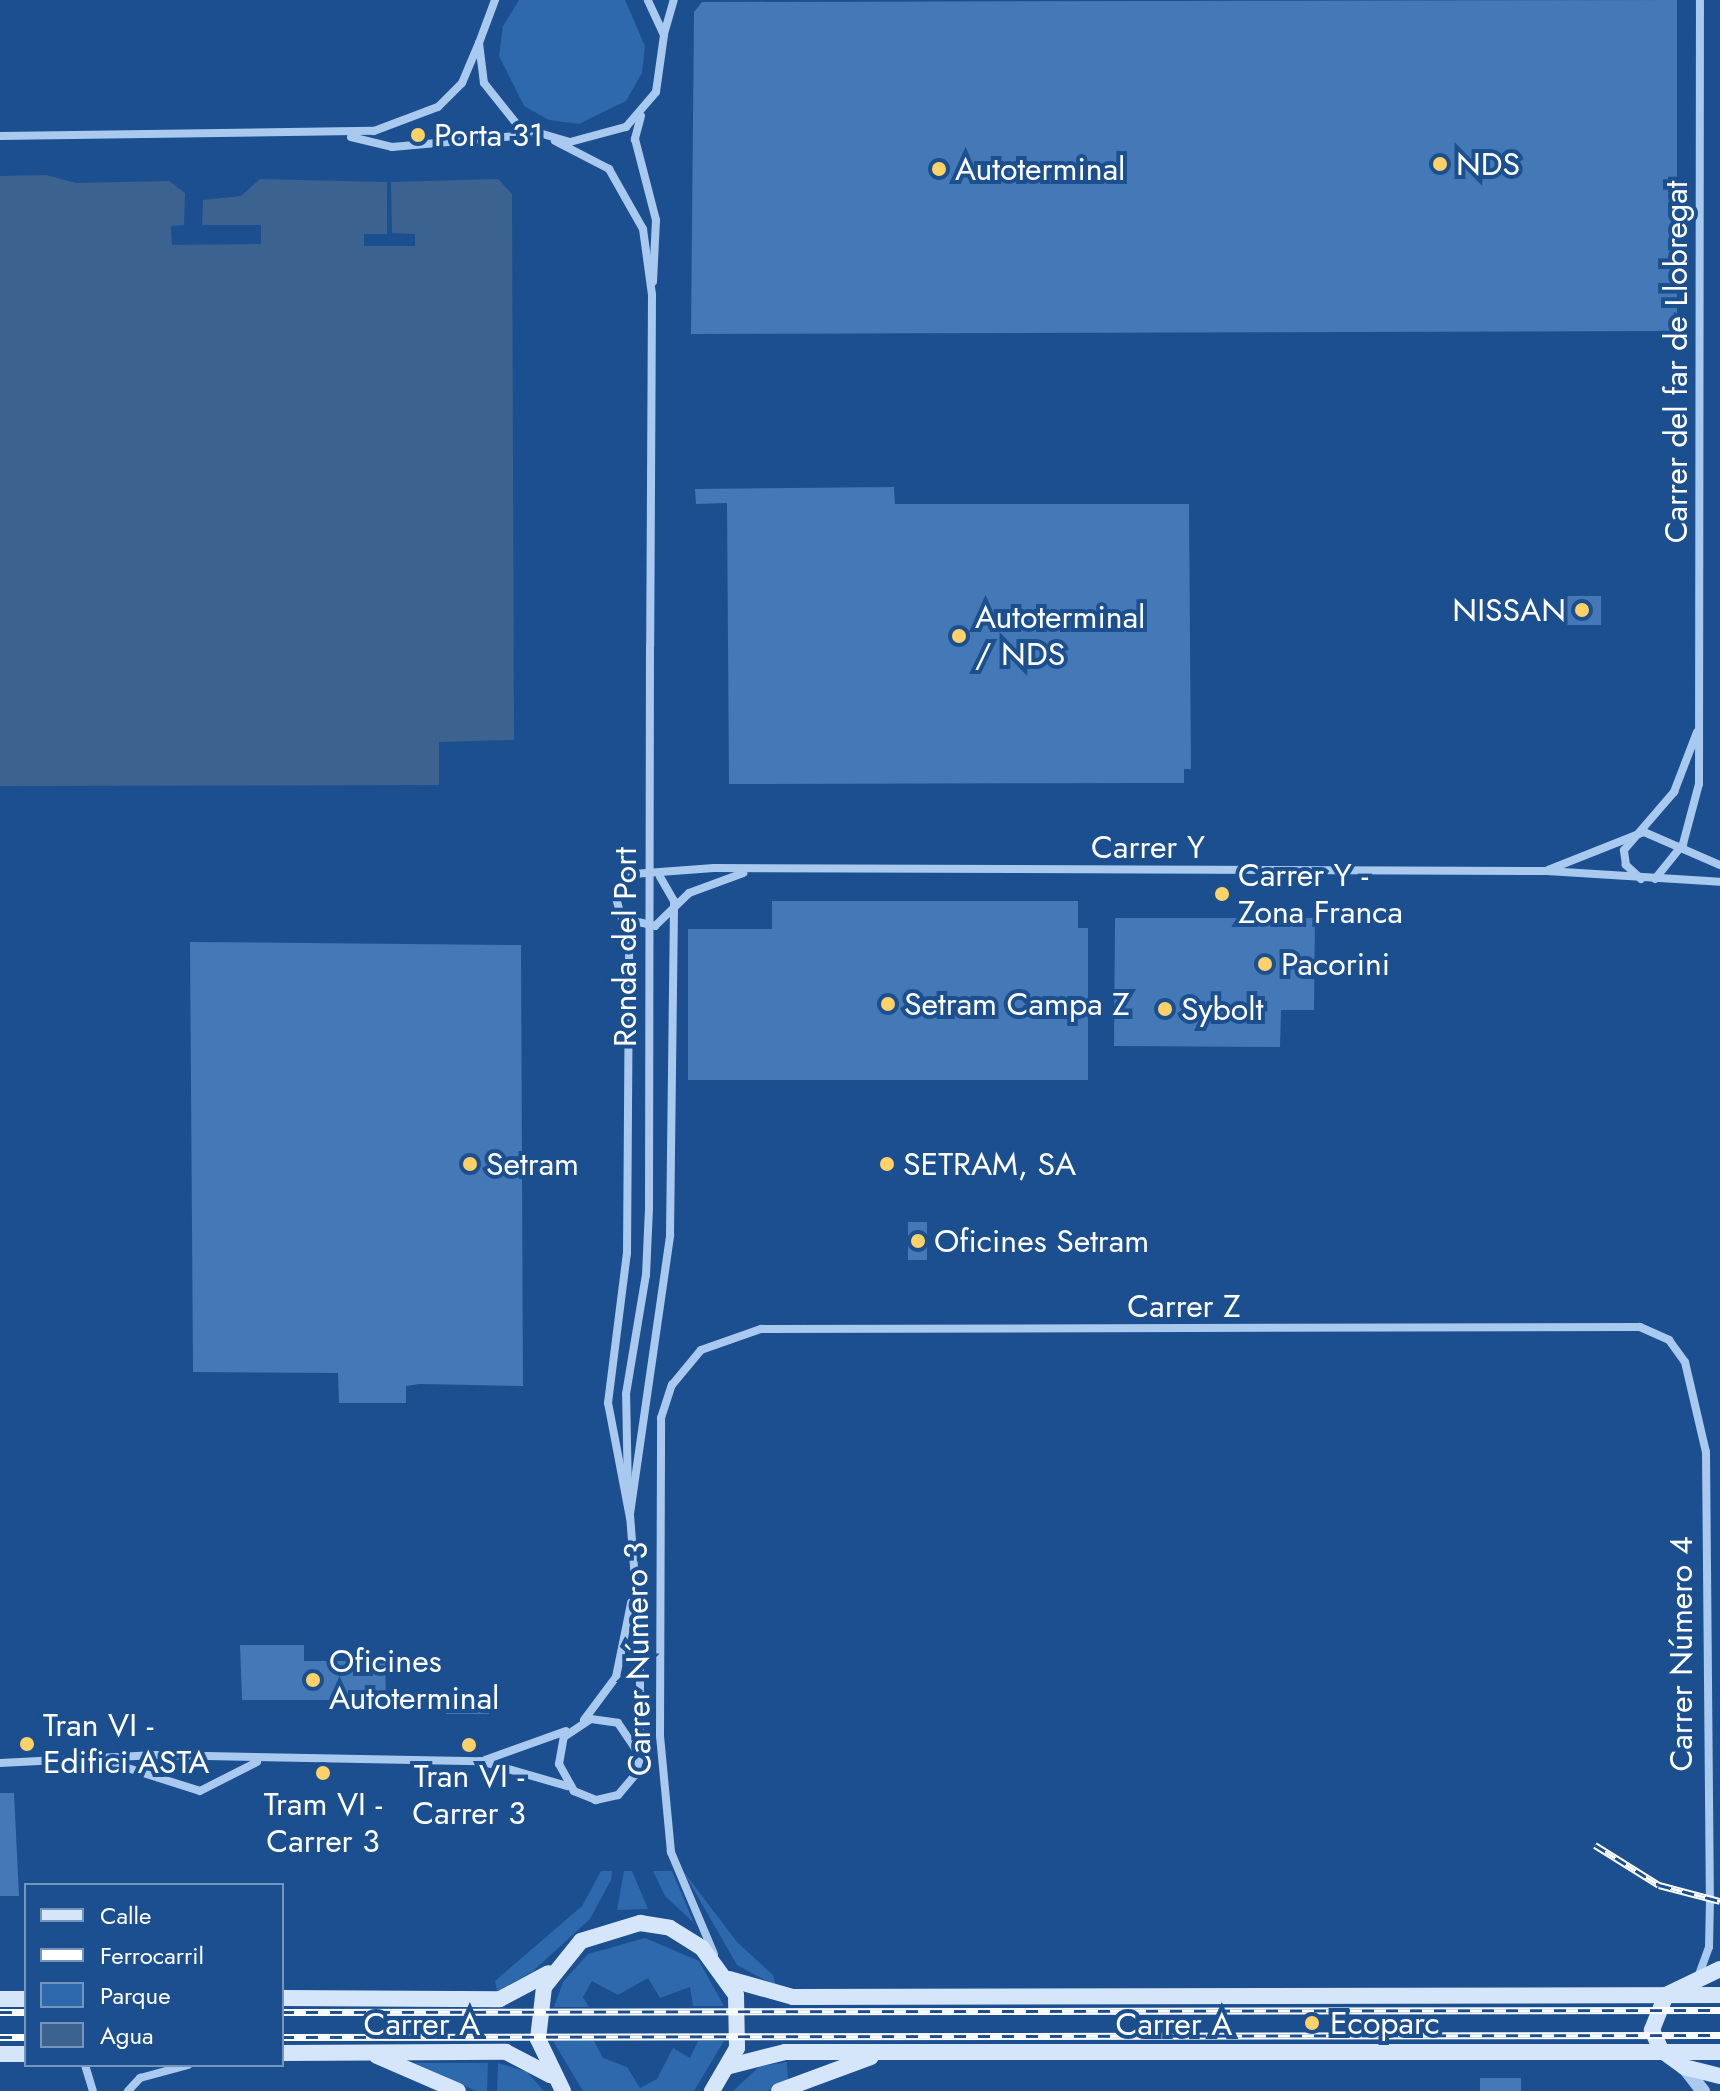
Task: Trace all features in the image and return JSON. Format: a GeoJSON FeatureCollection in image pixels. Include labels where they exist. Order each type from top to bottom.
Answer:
{"type":"FeatureCollection","features":[{"type":"Feature","properties":{"kind":"main road","name":"Carrer A"},"geometry":{"type":"LineString","coordinates":[[284,1998],[500,1999],[553,1969],[599,1930],[640,1923],[685,1935],[725,1974],[747,1990],[800,1997],[1666,1995]]}},
{"type":"Feature","properties":{"kind":"main road"},"geometry":{"type":"LineString","coordinates":[[553,1969],[537,2026],[559,2085]]}},
{"type":"Feature","properties":{"kind":"main road"},"geometry":{"type":"LineString","coordinates":[[1720,1969],[1699,1974],[1666,1995],[1652,2019],[1661,2050],[1684,2067],[1720,2076]]}},
{"type":"Feature","properties":{"kind":"main road"},"geometry":{"type":"LineString","coordinates":[[712,2091],[730,2066],[740,2024],[725,1974]]}},
{"type":"Feature","properties":{"kind":"main road"},"geometry":{"type":"LineString","coordinates":[[1666,1995],[1720,1995]]}},
{"type":"Feature","properties":{"kind":"main road"},"geometry":{"type":"LineString","coordinates":[[0,1999],[24,1999]]}},
{"type":"Feature","properties":{"kind":"main road"},"geometry":{"type":"LineString","coordinates":[[1661,2050],[1720,2052]]}},
{"type":"Feature","properties":{"kind":"main road","name":"Carrer A"},"geometry":{"type":"LineString","coordinates":[[730,2066],[762,2053],[1661,2050]]}},
{"type":"Feature","properties":{"kind":"main road","name":"Carrer A"},"geometry":{"type":"LineString","coordinates":[[284,2053],[506,2052],[559,2085]]}},
{"type":"Feature","properties":{"kind":"main road"},"geometry":{"type":"LineString","coordinates":[[779,2091],[888,2052]]}},
{"type":"Feature","properties":{"kind":"main road"},"geometry":{"type":"LineString","coordinates":[[368,2053],[458,2091]]}},
{"type":"Feature","properties":{"kind":"main road"},"geometry":{"type":"LineString","coordinates":[[0,2054],[24,2054]]}},
{"type":"Feature","properties":{"kind":"street"},"geometry":{"type":"LineString","coordinates":[[648,0],[664,35]]}},
{"type":"Feature","properties":{"kind":"street"},"geometry":{"type":"LineString","coordinates":[[652,295],[657,233],[635,139],[644,110],[663,71],[664,35],[674,0]]}},
{"type":"Feature","properties":{"kind":"street","name":"Carrer del far de Llobregat"},"geometry":{"type":"LineString","coordinates":[[1669,868],[1680,849],[1698,794],[1700,0]]}},
{"type":"Feature","properties":{"kind":"street"},"geometry":{"type":"LineString","coordinates":[[0,136],[347,136],[405,124],[438,107],[462,83],[492,2]]}},
{"type":"Feature","properties":{"kind":"street"},"geometry":{"type":"LineString","coordinates":[[479,43],[493,99],[536,136]]}},
{"type":"Feature","properties":{"kind":"street"},"geometry":{"type":"LineString","coordinates":[[555,141],[598,140],[644,110]]}},
{"type":"Feature","properties":{"kind":"street"},"geometry":{"type":"LineString","coordinates":[[347,136],[392,147],[495,133],[536,136],[555,141],[599,162],[627,190],[643,229],[652,295]]}},
{"type":"Feature","properties":{"kind":"street","name":"Ronda del Port"},"geometry":{"type":"LineString","coordinates":[[632,1596],[626,1394],[646,1275],[649,1209],[652,295]]}},
{"type":"Feature","properties":{"kind":"street"},"geometry":{"type":"LineString","coordinates":[[1666,839],[1669,868],[1646,880],[1624,857],[1635,835],[1674,792],[1699,724]]}},
{"type":"Feature","properties":{"kind":"street"},"geometry":{"type":"LineString","coordinates":[[1547,871],[1635,835],[1652,832],[1680,849],[1720,865]]}},
{"type":"Feature","properties":{"kind":"street","name":"Carrer Y"},"geometry":{"type":"LineString","coordinates":[[749,872],[1547,871],[1646,880],[1720,882]]}},
{"type":"Feature","properties":{"kind":"street"},"geometry":{"type":"LineString","coordinates":[[630,1518],[608,1426],[627,1253],[629,944],[619,913],[622,884],[640,872],[749,872]]}},
{"type":"Feature","properties":{"kind":"street"},"geometry":{"type":"LineString","coordinates":[[619,913],[648,928],[703,885],[749,872]]}},
{"type":"Feature","properties":{"kind":"street"},"geometry":{"type":"LineString","coordinates":[[630,1518],[670,1235],[671,889],[656,874]]}},
{"type":"Feature","properties":{"kind":"street","name":"Carrer Z"},"geometry":{"type":"LineString","coordinates":[[701,1350],[761,1329],[1640,1327],[1669,1340]]}},
{"type":"Feature","properties":{"kind":"street","name":"Carrer Número 4"},"geometry":{"type":"LineString","coordinates":[[1669,1340],[1691,1377],[1706,1452],[1710,1899],[1709,1947],[1699,1974]]}},
{"type":"Feature","properties":{"kind":"street","name":"Carrer Número 3"},"geometry":{"type":"LineString","coordinates":[[701,1350],[672,1385],[661,1418],[660,1736],[671,1852],[725,1974]]}},
{"type":"Feature","properties":{"kind":"street"},"geometry":{"type":"LineString","coordinates":[[0,1763],[111,1762],[156,1755],[257,1761],[480,1761],[550,1777],[596,1800],[618,1795],[635,1775],[638,1753],[640,1644],[632,1596]]}},
{"type":"Feature","properties":{"kind":"street","name":"Carrer Número 3"},"geometry":{"type":"LineString","coordinates":[[577,1725],[616,1677],[632,1596]]}},
{"type":"Feature","properties":{"kind":"street"},"geometry":{"type":"LineString","coordinates":[[480,1761],[577,1725],[618,1723],[638,1753]]}},
{"type":"Feature","properties":{"kind":"street"},"geometry":{"type":"LineString","coordinates":[[574,1791],[559,1764],[560,1746],[577,1725]]}},
{"type":"Feature","properties":{"kind":"street"},"geometry":{"type":"LineString","coordinates":[[111,1762],[200,1791],[257,1761]]}},
{"type":"Feature","properties":{"kind":"street"},"geometry":{"type":"LineString","coordinates":[[86,2067],[93,2091]]}},
{"type":"Feature","properties":{"kind":"street"},"geometry":{"type":"LineString","coordinates":[[128,2091],[140,2078],[181,2067]]}},
{"type":"Feature","properties":{"kind":"street"},"geometry":{"type":"LineString","coordinates":[[1684,2067],[1703,2091]]}},
{"type":"Feature","properties":{"kind":"green space"},"geometry":{"type":"Polygon","coordinates":[[[519,0],[625,0],[645,46],[642,73],[626,101],[579,124],[549,120],[524,106],[499,56],[503,26],[519,0]]]}},
{"type":"Feature","properties":{"kind":"green space"},"geometry":{"type":"Polygon","coordinates":[[[601,1871],[612,1871],[611,1880],[590,1919],[532,1972],[497,1991],[495,1981],[582,1906],[601,1871]]]}},
{"type":"Feature","properties":{"kind":"green space"},"geometry":{"type":"Polygon","coordinates":[[[624,1871],[632,1871],[648,1909],[617,1910],[624,1871]]]}},
{"type":"Feature","properties":{"kind":"green space"},"geometry":{"type":"Polygon","coordinates":[[[653,1871],[672,1871],[694,1923],[665,1896],[653,1871]]]}},
{"type":"Feature","properties":{"kind":"green space"},"geometry":{"type":"Polygon","coordinates":[[[683,1871],[737,1942],[773,1975],[776,1986],[737,1965],[683,1871]]]}},
{"type":"Feature","properties":{"kind":"green space"},"geometry":{"type":"Polygon","coordinates":[[[645,1938],[699,1961],[724,2006],[693,2006],[690,1987],[660,1998],[648,1978],[618,1995],[592,1981],[583,1997],[589,2007],[554,2007],[563,1982],[588,1954],[645,1938]]]}},
{"type":"Feature","properties":{"kind":"green space"},"geometry":{"type":"Polygon","coordinates":[[[553,2041],[594,2041],[603,2058],[627,2067],[640,2088],[657,2079],[673,2048],[690,2058],[698,2041],[724,2041],[694,2091],[583,2091],[553,2041]]]}},
{"type":"Feature","properties":{"kind":"green space"},"geometry":{"type":"Polygon","coordinates":[[[787,2062],[788,2082],[767,2091],[733,2091],[760,2066],[787,2062]]]}},
{"type":"Feature","properties":{"kind":"green space"},"geometry":{"type":"Polygon","coordinates":[[[414,2063],[488,2063],[487,2091],[476,2091],[414,2063]]]}},
{"type":"Feature","properties":{"kind":"green space"},"geometry":{"type":"Polygon","coordinates":[[[498,2063],[527,2072],[544,2091],[497,2091],[498,2063]]]}},
{"type":"Feature","properties":{"kind":"water"},"geometry":{"type":"Polygon","coordinates":[[[46,175],[76,183],[169,181],[185,193],[184,225],[171,226],[172,245],[261,244],[261,225],[202,225],[203,200],[241,196],[260,179],[387,182],[387,234],[364,234],[365,246],[415,245],[414,234],[392,234],[391,182],[498,179],[512,194],[514,740],[439,742],[439,785],[0,786],[0,176],[46,175]]]}},
{"type":"Feature","properties":{"kind":"pier"},"geometry":{"type":"Polygon","coordinates":[[[387,178],[392,233],[415,234],[415,246],[364,246],[364,234],[387,234],[387,178]]]}},
{"type":"Feature","properties":{"kind":"building"},"geometry":{"type":"Polygon","coordinates":[[[1677,0],[1677,331],[691,334],[694,12],[702,2],[1677,0]]]}},
{"type":"Feature","properties":{"kind":"building","name":"Autoterminal / NDS"},"geometry":{"type":"Polygon","coordinates":[[[894,487],[895,504],[1189,504],[1191,769],[1184,769],[1184,783],[729,784],[727,503],[696,504],[695,489],[894,487]]]}},
{"type":"Feature","properties":{"kind":"building","name":"NISSAN"},"geometry":{"type":"Polygon","coordinates":[[[1564,596],[1601,596],[1601,625],[1564,625],[1564,596]]]}},
{"type":"Feature","properties":{"kind":"building","name":"Setram Campa Z"},"geometry":{"type":"Polygon","coordinates":[[[772,901],[1078,901],[1078,928],[1088,928],[1088,1080],[688,1080],[688,929],[772,929],[772,901]]]}},
{"type":"Feature","properties":{"kind":"building"},"geometry":{"type":"Polygon","coordinates":[[[1115,918],[1315,918],[1314,1010],[1281,1010],[1280,1047],[1114,1046],[1115,918]]]}},
{"type":"Feature","properties":{"kind":"building"},"geometry":{"type":"Polygon","coordinates":[[[190,942],[521,945],[523,1386],[419,1384],[406,1386],[406,1403],[339,1403],[338,1373],[193,1372],[190,942]]]}},
{"type":"Feature","properties":{"kind":"building","name":"Oficines Setram"},"geometry":{"type":"Polygon","coordinates":[[[908,1222],[927,1222],[927,1260],[908,1260],[908,1222]]]}},
{"type":"Feature","properties":{"kind":"building","name":"Oficines Autoterminal"},"geometry":{"type":"Polygon","coordinates":[[[240,1645],[304,1645],[304,1661],[385,1661],[386,1700],[242,1700],[240,1645]]]}},
{"type":"Feature","properties":{"kind":"building"},"geometry":{"type":"Polygon","coordinates":[[[446,1700],[489,1700],[489,1714],[446,1714],[446,1700]]]}},
{"type":"Feature","properties":{"kind":"building"},"geometry":{"type":"Polygon","coordinates":[[[0,1793],[14,1793],[19,1896],[0,1896],[0,1793]]]}},
{"type":"Feature","properties":{"kind":"building"},"geometry":{"type":"Polygon","coordinates":[[[1480,2078],[1521,2078],[1521,2091],[1480,2091],[1480,2078]]]}},
{"type":"Feature","properties":{"kind":"railway"},"geometry":{"type":"LineString","coordinates":[[1595,1845],[1659,1885],[1720,1901]]}},
{"type":"Feature","properties":{"kind":"railway"},"geometry":{"type":"LineString","coordinates":[[284,2012],[1720,2010]]}},
{"type":"Feature","properties":{"kind":"railway"},"geometry":{"type":"LineString","coordinates":[[0,2012],[24,2012]]}},
{"type":"Feature","properties":{"kind":"railway"},"geometry":{"type":"LineString","coordinates":[[284,2037],[1720,2035]]}},
{"type":"Feature","properties":{"kind":"railway"},"geometry":{"type":"LineString","coordinates":[[0,2037],[24,2037]]}},
{"type":"Feature","properties":{"kind":"place","name":"Porta 31"},"geometry":{"type":"Point","coordinates":[418,135]}},
{"type":"Feature","properties":{"kind":"place","name":"NDS"},"geometry":{"type":"Point","coordinates":[1440,164]}},
{"type":"Feature","properties":{"kind":"place","name":"Autoterminal"},"geometry":{"type":"Point","coordinates":[939,169]}},
{"type":"Feature","properties":{"kind":"place","name":"NISSAN"},"geometry":{"type":"Point","coordinates":[1582,610]}},
{"type":"Feature","properties":{"kind":"place","name":"Autoterminal / NDS"},"geometry":{"type":"Point","coordinates":[959,636]}},
{"type":"Feature","properties":{"kind":"place","name":"Carrer Y - Zona Franca"},"geometry":{"type":"Point","coordinates":[1222,894]}},
{"type":"Feature","properties":{"kind":"place","name":"Pacorini"},"geometry":{"type":"Point","coordinates":[1265,964]}},
{"type":"Feature","properties":{"kind":"place","name":"Setram Campa Z"},"geometry":{"type":"Point","coordinates":[888,1004]}},
{"type":"Feature","properties":{"kind":"place","name":"Sybolt"},"geometry":{"type":"Point","coordinates":[1165,1009]}},
{"type":"Feature","properties":{"kind":"place","name":"Setram"},"geometry":{"type":"Point","coordinates":[470,1164]}},
{"type":"Feature","properties":{"kind":"place","name":"SETRAM, SA"},"geometry":{"type":"Point","coordinates":[887,1164]}},
{"type":"Feature","properties":{"kind":"place","name":"Oficines Setram"},"geometry":{"type":"Point","coordinates":[918,1241]}},
{"type":"Feature","properties":{"kind":"place","name":"Oficines Autoterminal"},"geometry":{"type":"Point","coordinates":[313,1680]}},
{"type":"Feature","properties":{"kind":"place","name":"Tran VI - Edifici ASTA"},"geometry":{"type":"Point","coordinates":[27,1744]}},
{"type":"Feature","properties":{"kind":"place","name":"Tran VI - Carrer 3"},"geometry":{"type":"Point","coordinates":[469,1745]}},
{"type":"Feature","properties":{"kind":"place","name":"Tram VI - Carrer 3"},"geometry":{"type":"Point","coordinates":[323,1773]}},
{"type":"Feature","properties":{"kind":"place","name":"Ecoparc"},"geometry":{"type":"Point","coordinates":[1312,2023]}}]}
